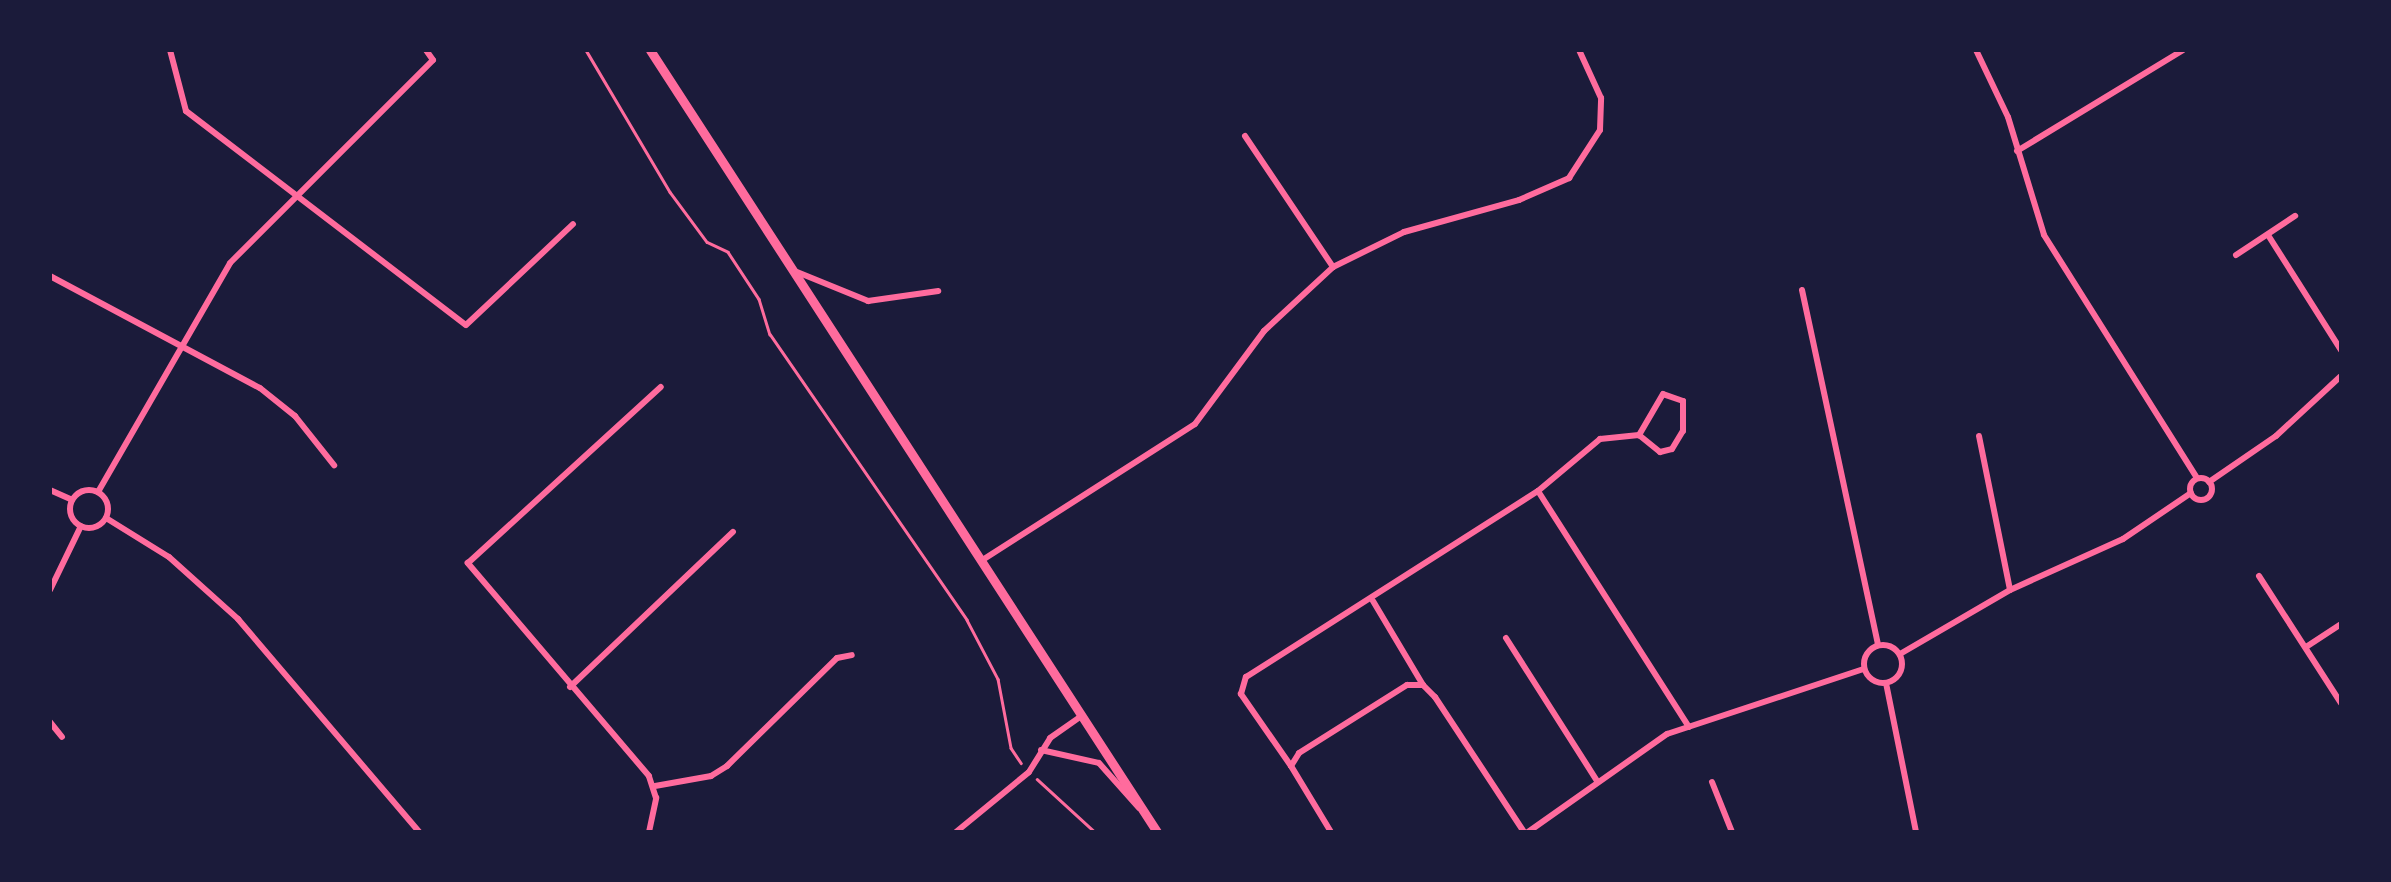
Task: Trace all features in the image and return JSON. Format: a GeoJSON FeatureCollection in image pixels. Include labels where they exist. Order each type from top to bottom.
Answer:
{"type":"FeatureCollection","features":[{"type":"Feature","properties":{"kind":"main road"},"geometry":{"type":"LineString","coordinates":[[650,50],[984,559],[1157,832]]}},
{"type":"Feature","properties":{"kind":"street"},"geometry":{"type":"LineString","coordinates":[[170,50],[186,111],[466,324],[574,224]]}},
{"type":"Feature","properties":{"kind":"street"},"geometry":{"type":"LineString","coordinates":[[98,492],[230,263],[434,60],[426,50]]}},
{"type":"Feature","properties":{"kind":"street"},"geometry":{"type":"LineString","coordinates":[[984,559],[1195,424],[1264,331],[1333,267],[1404,232],[1519,200],[1569,178],[1600,130],[1601,98],[1579,50]]}},
{"type":"Feature","properties":{"kind":"street"},"geometry":{"type":"LineString","coordinates":[[1976,50],[1995,83],[2044,235],[2197,478],[2210,482]]}},
{"type":"Feature","properties":{"kind":"street"},"geometry":{"type":"LineString","coordinates":[[2017,151],[2183,50]]}},
{"type":"Feature","properties":{"kind":"street"},"geometry":{"type":"LineString","coordinates":[[1245,136],[1333,267]]}},
{"type":"Feature","properties":{"kind":"street"},"geometry":{"type":"LineString","coordinates":[[2236,255],[2295,216]]}},
{"type":"Feature","properties":{"kind":"street"},"geometry":{"type":"LineString","coordinates":[[2268,234],[2341,350]]}},
{"type":"Feature","properties":{"kind":"street"},"geometry":{"type":"LineString","coordinates":[[796,272],[868,301],[938,291]]}},
{"type":"Feature","properties":{"kind":"street"},"geometry":{"type":"LineString","coordinates":[[50,276],[260,388],[295,416],[334,465]]}},
{"type":"Feature","properties":{"kind":"street"},"geometry":{"type":"LineString","coordinates":[[1802,290],[1878,645]]}},
{"type":"Feature","properties":{"kind":"street"},"geometry":{"type":"LineString","coordinates":[[2191,492],[2208,498],[2210,482],[2276,436],[2341,376]]}},
{"type":"Feature","properties":{"kind":"street"},"geometry":{"type":"LineString","coordinates":[[649,832],[655,786],[468,563],[661,387]]}},
{"type":"Feature","properties":{"kind":"street"},"geometry":{"type":"LineString","coordinates":[[1332,832],[1245,702],[1242,682],[1360,602],[1373,601],[1538,491],[1600,439],[1639,435],[1660,452],[1672,449],[1684,432],[1683,401],[1662,394],[1639,435]]}},
{"type":"Feature","properties":{"kind":"street"},"geometry":{"type":"LineString","coordinates":[[1979,436],[2010,590]]}},
{"type":"Feature","properties":{"kind":"street"},"geometry":{"type":"LineString","coordinates":[[1900,654],[2010,590],[2123,539],[2191,492],[2197,478]]}},
{"type":"Feature","properties":{"kind":"street"},"geometry":{"type":"LineString","coordinates":[[50,490],[72,500]]}},
{"type":"Feature","properties":{"kind":"street"},"geometry":{"type":"LineString","coordinates":[[85,490],[98,492],[108,502],[106,518],[96,527],[81,526],[71,516],[72,500],[85,490]]}},
{"type":"Feature","properties":{"kind":"street"},"geometry":{"type":"LineString","coordinates":[[1538,491],[1689,727]]}},
{"type":"Feature","properties":{"kind":"street"},"geometry":{"type":"LineString","coordinates":[[106,518],[168,558],[238,620],[419,832]]}},
{"type":"Feature","properties":{"kind":"street"},"geometry":{"type":"LineString","coordinates":[[50,590],[81,526]]}},
{"type":"Feature","properties":{"kind":"street"},"geometry":{"type":"LineString","coordinates":[[570,687],[733,532]]}},
{"type":"Feature","properties":{"kind":"street"},"geometry":{"type":"LineString","coordinates":[[2259,576],[2341,703]]}},
{"type":"Feature","properties":{"kind":"street"},"geometry":{"type":"LineString","coordinates":[[1373,601],[1422,685],[1526,832],[1597,781],[1689,727],[1864,669]]}},
{"type":"Feature","properties":{"kind":"street"},"geometry":{"type":"LineString","coordinates":[[2306,647],[2341,624]]}},
{"type":"Feature","properties":{"kind":"street"},"geometry":{"type":"LineString","coordinates":[[1506,638],[1597,781]]}},
{"type":"Feature","properties":{"kind":"street"},"geometry":{"type":"LineString","coordinates":[[1878,645],[1900,654]]}},
{"type":"Feature","properties":{"kind":"street"},"geometry":{"type":"LineString","coordinates":[[1864,669],[1866,654],[1878,645]]}},
{"type":"Feature","properties":{"kind":"street"},"geometry":{"type":"LineString","coordinates":[[1886,683],[1901,673],[1900,654]]}},
{"type":"Feature","properties":{"kind":"street"},"geometry":{"type":"LineString","coordinates":[[655,786],[711,776],[837,658],[852,655]]}},
{"type":"Feature","properties":{"kind":"street"},"geometry":{"type":"LineString","coordinates":[[1864,669],[1886,683],[1916,832]]}},
{"type":"Feature","properties":{"kind":"street"},"geometry":{"type":"LineString","coordinates":[[1290,766],[1299,754],[1407,685],[1422,685]]}},
{"type":"Feature","properties":{"kind":"street"},"geometry":{"type":"LineString","coordinates":[[956,832],[1028,772],[1041,750],[1084,714]]}},
{"type":"Feature","properties":{"kind":"street"},"geometry":{"type":"LineString","coordinates":[[50,722],[62,737]]}},
{"type":"Feature","properties":{"kind":"street"},"geometry":{"type":"LineString","coordinates":[[1041,750],[1099,763],[1144,812]]}},
{"type":"Feature","properties":{"kind":"street"},"geometry":{"type":"LineString","coordinates":[[1712,782],[1732,832]]}},
{"type":"Feature","properties":{"kind":"path"},"geometry":{"type":"LineString","coordinates":[[586,50],[670,192],[707,242],[728,252],[759,299],[770,334],[967,620],[1006,702],[1011,748],[1028,772],[1095,832]]}}]}
